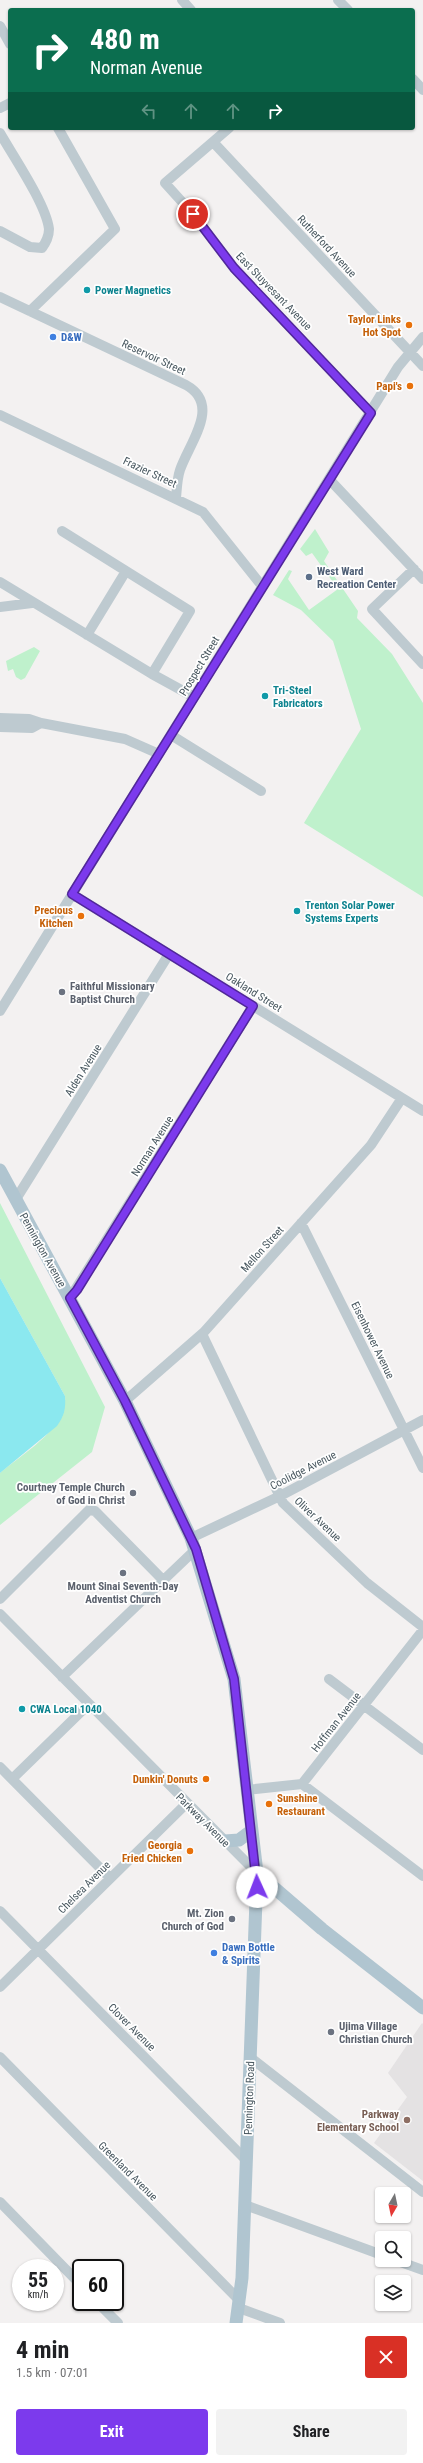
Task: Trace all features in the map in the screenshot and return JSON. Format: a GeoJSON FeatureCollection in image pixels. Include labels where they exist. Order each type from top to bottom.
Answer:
{"type":"FeatureCollection","features":[{"type":"Feature","properties":{"kind":"main road","name":"Pennington Avenue"},"geometry":{"type":"LineString","coordinates":[[0,1170],[125,1401],[194,1544],[234,1679],[257,1873]]}},
{"type":"Feature","properties":{"kind":"main road"},"geometry":{"type":"LineString","coordinates":[[225,1841],[239,1840],[251,1831]]}},
{"type":"Feature","properties":{"kind":"main road","name":"Parkway Avenue"},"geometry":{"type":"LineString","coordinates":[[257,1873],[322,1930],[423,2008]]}},
{"type":"Feature","properties":{"kind":"main road","name":"Pennington Road"},"geometry":{"type":"LineString","coordinates":[[236,2323],[239,2304],[245,2205],[257,1873]]}},
{"type":"Feature","properties":{"kind":"street"},"geometry":{"type":"LineString","coordinates":[[182,0],[189,8]]}},
{"type":"Feature","properties":{"kind":"street"},"geometry":{"type":"LineString","coordinates":[[338,0],[346,8]]}},
{"type":"Feature","properties":{"kind":"street"},"geometry":{"type":"LineString","coordinates":[[0,26],[8,40]]}},
{"type":"Feature","properties":{"kind":"street"},"geometry":{"type":"LineString","coordinates":[[415,81],[423,90]]}},
{"type":"Feature","properties":{"kind":"street"},"geometry":{"type":"LineString","coordinates":[[30,311],[115,229],[59,130]]}},
{"type":"Feature","properties":{"kind":"street"},"geometry":{"type":"LineString","coordinates":[[214,143],[228,130]]}},
{"type":"Feature","properties":{"kind":"street"},"geometry":{"type":"LineString","coordinates":[[0,133],[43,211],[48,228],[48,240],[42,248],[30,247],[3,233]]}},
{"type":"Feature","properties":{"kind":"street","name":"East Stuyvesant Avenue"},"geometry":{"type":"LineString","coordinates":[[214,143],[203,149],[165,183],[193,214],[234,268],[371,413]]}},
{"type":"Feature","properties":{"kind":"street","name":"Rutherford Avenue"},"geometry":{"type":"LineString","coordinates":[[214,143],[423,366]]}},
{"type":"Feature","properties":{"kind":"street","name":"Reservoir Street"},"geometry":{"type":"LineString","coordinates":[[0,297],[186,385],[195,391],[202,403],[203,417],[181,469],[176,498]]}},
{"type":"Feature","properties":{"kind":"street","name":"Prospect Street"},"geometry":{"type":"LineString","coordinates":[[0,1011],[329,479],[410,352],[423,337]]}},
{"type":"Feature","properties":{"kind":"street","name":"Frazier Street"},"geometry":{"type":"LineString","coordinates":[[0,414],[203,512],[262,586]]}},
{"type":"Feature","properties":{"kind":"street"},"geometry":{"type":"LineString","coordinates":[[329,479],[423,579]]}},
{"type":"Feature","properties":{"kind":"street"},"geometry":{"type":"LineString","coordinates":[[62,531],[190,611],[152,674]]}},
{"type":"Feature","properties":{"kind":"street"},"geometry":{"type":"LineString","coordinates":[[414,569],[372,609],[423,664]]}},
{"type":"Feature","properties":{"kind":"street"},"geometry":{"type":"LineString","coordinates":[[87,635],[126,570]]}},
{"type":"Feature","properties":{"kind":"street"},"geometry":{"type":"LineString","coordinates":[[0,582],[152,674],[194,697]]}},
{"type":"Feature","properties":{"kind":"street"},"geometry":{"type":"LineString","coordinates":[[0,607],[32,602]]}},
{"type":"Feature","properties":{"kind":"street"},"geometry":{"type":"LineString","coordinates":[[0,718],[29,719],[41,723],[126,739],[159,754]]}},
{"type":"Feature","properties":{"kind":"street"},"geometry":{"type":"LineString","coordinates":[[0,727],[32,728],[41,723]]}},
{"type":"Feature","properties":{"kind":"street"},"geometry":{"type":"LineString","coordinates":[[171,736],[261,791]]}},
{"type":"Feature","properties":{"kind":"street","name":"Oakland Street"},"geometry":{"type":"LineString","coordinates":[[72,894],[423,1111]]}},
{"type":"Feature","properties":{"kind":"street","name":"Alden Avenue"},"geometry":{"type":"LineString","coordinates":[[16,1199],[169,954]]}},
{"type":"Feature","properties":{"kind":"street","name":"Norman Avenue"},"geometry":{"type":"LineString","coordinates":[[70,1298],[77,1290],[253,1006]]}},
{"type":"Feature","properties":{"kind":"street","name":"Mellon Street"},"geometry":{"type":"LineString","coordinates":[[125,1401],[202,1334],[371,1145],[402,1098]]}},
{"type":"Feature","properties":{"kind":"street","name":"Eisenhower Avenue"},"geometry":{"type":"LineString","coordinates":[[301,1223],[403,1431],[423,1468]]}},
{"type":"Feature","properties":{"kind":"street","name":"Oliver Avenue"},"geometry":{"type":"LineString","coordinates":[[202,1334],[280,1496],[287,1507],[367,1583],[423,1627]]}},
{"type":"Feature","properties":{"kind":"street","name":"Coolidge Avenue"},"geometry":{"type":"LineString","coordinates":[[62,1677],[162,1579],[194,1544],[280,1496],[423,1420]]}},
{"type":"Feature","properties":{"kind":"street"},"geometry":{"type":"LineString","coordinates":[[0,1599],[89,1510],[95,1511],[162,1579]]}},
{"type":"Feature","properties":{"kind":"street","name":"Parkway Avenue"},"geometry":{"type":"LineString","coordinates":[[0,1614],[186,1804],[257,1873]]}},
{"type":"Feature","properties":{"kind":"street","name":"Hoffman Avenue"},"geometry":{"type":"LineString","coordinates":[[302,1784],[423,1630]]}},
{"type":"Feature","properties":{"kind":"street"},"geometry":{"type":"LineString","coordinates":[[329,1679],[423,1750]]}},
{"type":"Feature","properties":{"kind":"street"},"geometry":{"type":"LineString","coordinates":[[12,1779],[89,1704]]}},
{"type":"Feature","properties":{"kind":"street"},"geometry":{"type":"LineString","coordinates":[[0,1767],[110,1878]]}},
{"type":"Feature","properties":{"kind":"street"},"geometry":{"type":"LineString","coordinates":[[246,1790],[302,1784],[423,1876]]}},
{"type":"Feature","properties":{"kind":"street","name":"Chelsea Avenue"},"geometry":{"type":"LineString","coordinates":[[0,1987],[186,1804]]}},
{"type":"Feature","properties":{"kind":"street","name":"Clover Avenue"},"geometry":{"type":"LineString","coordinates":[[0,1911],[247,2161]]}},
{"type":"Feature","properties":{"kind":"street","name":"Greenland Avenue"},"geometry":{"type":"LineString","coordinates":[[0,2057],[239,2304]]}},
{"type":"Feature","properties":{"kind":"street"},"geometry":{"type":"LineString","coordinates":[[251,2058],[423,2192]]}},
{"type":"Feature","properties":{"kind":"street"},"geometry":{"type":"LineString","coordinates":[[0,2202],[72,2276]]}},
{"type":"Feature","properties":{"kind":"street"},"geometry":{"type":"LineString","coordinates":[[245,2205],[375,2252]]}},
{"type":"Feature","properties":{"kind":"street"},"geometry":{"type":"LineString","coordinates":[[411,2266],[423,2270]]}},
{"type":"Feature","properties":{"kind":"street"},"geometry":{"type":"LineString","coordinates":[[239,2304],[280,2323]]}},
{"type":"Feature","properties":{"kind":"street"},"geometry":{"type":"LineString","coordinates":[[106,2311],[118,2323]]}},
{"type":"Feature","properties":{"kind":"shaded area","name":"Parkway Elementary School"},"geometry":{"type":"Polygon","coordinates":[[[422,2023],[423,2181],[374,2143],[407,2097],[388,2073],[422,2023]]]}},
{"type":"Feature","properties":{"kind":"green space"},"geometry":{"type":"Polygon","coordinates":[[[315,529],[329,552],[324,561],[358,611],[357,618],[392,654],[423,703],[423,897],[304,823],[361,729],[333,641],[301,610],[273,595],[289,570],[292,571],[288,579],[309,610],[338,589],[312,553],[306,556],[300,549],[315,529]]]}},
{"type":"Feature","properties":{"kind":"green space"},"geometry":{"type":"Polygon","coordinates":[[[34,647],[40,651],[25,678],[21,680],[16,677],[13,669],[8,671],[6,661],[34,647]]]}},
{"type":"Feature","properties":{"kind":"green space"},"geometry":{"type":"Polygon","coordinates":[[[0,1203],[105,1407],[92,1452],[0,1525],[0,1473],[31,1449],[52,1429],[64,1408],[65,1396],[0,1278],[0,1203]]]}},
{"type":"Feature","properties":{"kind":"water"},"geometry":{"type":"Polygon","coordinates":[[[0,1278],[65,1396],[65,1409],[57,1426],[0,1473],[0,1278]]]}},
{"type":"Feature","properties":{"kind":"place","name":"Power Magnetics"},"geometry":{"type":"Point","coordinates":[87,290]}},
{"type":"Feature","properties":{"kind":"place","name":"Taylor Links Hot Spot"},"geometry":{"type":"Point","coordinates":[409,325]}},
{"type":"Feature","properties":{"kind":"place","name":"D&W"},"geometry":{"type":"Point","coordinates":[53,337]}},
{"type":"Feature","properties":{"kind":"place","name":"Papi's"},"geometry":{"type":"Point","coordinates":[410,386]}},
{"type":"Feature","properties":{"kind":"place","name":"West Ward Recreation Center"},"geometry":{"type":"Point","coordinates":[309,577]}},
{"type":"Feature","properties":{"kind":"place","name":"Tri-Steel Fabricators"},"geometry":{"type":"Point","coordinates":[265,696]}},
{"type":"Feature","properties":{"kind":"place","name":"Trenton Solar Power Systems Experts"},"geometry":{"type":"Point","coordinates":[297,911]}},
{"type":"Feature","properties":{"kind":"place","name":"Precious Kitchen"},"geometry":{"type":"Point","coordinates":[81,916]}},
{"type":"Feature","properties":{"kind":"place","name":"Faithful Missionary Baptist Church"},"geometry":{"type":"Point","coordinates":[62,992]}},
{"type":"Feature","properties":{"kind":"place","name":"Courtney Temple Church of God in Christ"},"geometry":{"type":"Point","coordinates":[133,1493]}},
{"type":"Feature","properties":{"kind":"place","name":"Mount Sinai Seventh-Day Adventist Church"},"geometry":{"type":"Point","coordinates":[123,1573]}},
{"type":"Feature","properties":{"kind":"place","name":"CWA Local 1040"},"geometry":{"type":"Point","coordinates":[22,1709]}},
{"type":"Feature","properties":{"kind":"place","name":"Dunkin' Donuts"},"geometry":{"type":"Point","coordinates":[206,1779]}},
{"type":"Feature","properties":{"kind":"place","name":"Sunshine Restaurant"},"geometry":{"type":"Point","coordinates":[269,1804]}},
{"type":"Feature","properties":{"kind":"place","name":"Georgia Fried Chicken"},"geometry":{"type":"Point","coordinates":[190,1851]}},
{"type":"Feature","properties":{"kind":"place","name":"Mt. Zion Church of God"},"geometry":{"type":"Point","coordinates":[232,1919]}},
{"type":"Feature","properties":{"kind":"place","name":"Dawn Bottle & Spirits"},"geometry":{"type":"Point","coordinates":[214,1953]}},
{"type":"Feature","properties":{"kind":"place","name":"Ujima Village Christian Church"},"geometry":{"type":"Point","coordinates":[331,2032]}},
{"type":"Feature","properties":{"kind":"place","name":"Parkway Elementary School"},"geometry":{"type":"Point","coordinates":[407,2120]}},
{"type":"Feature","properties":{"kind":"route"},"geometry":{"type":"LineString","coordinates":[[193,214],[234,268],[334,371],[371,413],[304,517],[72,894],[253,1006],[77,1290],[70,1298],[125,1401],[196,1549],[232,1667],[237,1697],[246,1790],[257,1873],[257,1887]]}}]}
